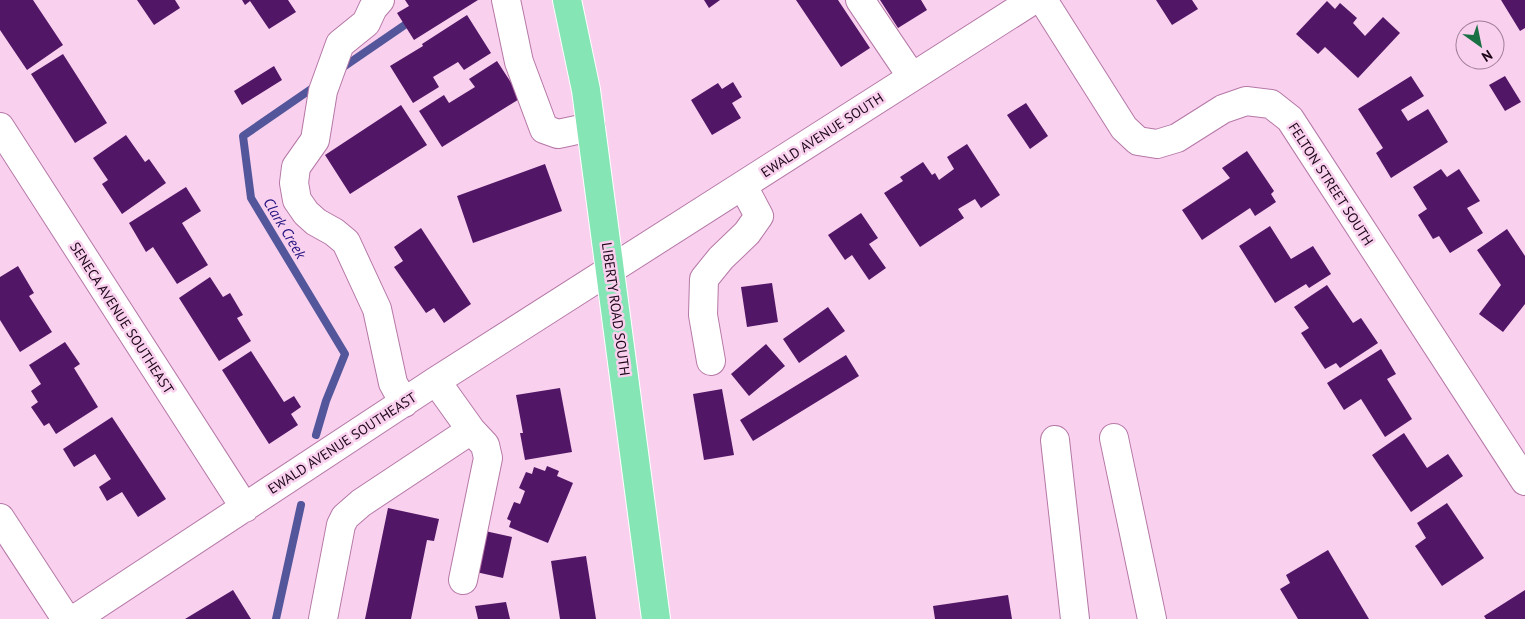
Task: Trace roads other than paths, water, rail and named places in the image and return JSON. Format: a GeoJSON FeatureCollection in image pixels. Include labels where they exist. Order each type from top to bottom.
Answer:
{"type":"FeatureCollection","features":[{"type":"Feature","properties":{"kind":"main road","name":"LIBERTY ROAD SOUTH"},"geometry":{"type":"LineString","coordinates":[[567,0],[586,90],[656,619]]}},
{"type":"Feature","properties":{"kind":"street"},"geometry":{"type":"LineString","coordinates":[[380,0],[373,8],[366,23],[340,44],[322,91],[315,140],[296,167],[294,183],[297,200],[306,213],[346,242],[377,309],[393,383],[404,403]]}},
{"type":"Feature","properties":{"kind":"street"},"geometry":{"type":"LineString","coordinates":[[506,0],[518,62],[544,129],[558,134],[591,128]]}},
{"type":"Feature","properties":{"kind":"street"},"geometry":{"type":"LineString","coordinates":[[860,0],[912,78]]}},
{"type":"Feature","properties":{"kind":"street","name":"EWALD AVENUE SOUTH"},"geometry":{"type":"LineString","coordinates":[[611,271],[1033,0]]}},
{"type":"Feature","properties":{"kind":"street","name":"FELTON STREET SOUTH"},"geometry":{"type":"LineString","coordinates":[[1043,0],[1124,128],[1138,141],[1157,144],[1178,138],[1223,109],[1246,101],[1271,104],[1290,119],[1525,481]]}},
{"type":"Feature","properties":{"kind":"street","name":"SENECA AVENUE SOUTHEAST"},"geometry":{"type":"LineString","coordinates":[[0,127],[245,508]]}},
{"type":"Feature","properties":{"kind":"street"},"geometry":{"type":"LineString","coordinates":[[710,361],[703,315],[704,279],[721,258],[747,234],[759,216],[743,186]]}},
{"type":"Feature","properties":{"kind":"street","name":"EWALD AVENUE SOUTHEAST"},"geometry":{"type":"LineString","coordinates":[[75,619],[436,381],[611,271]]}},
{"type":"Feature","properties":{"kind":"street"},"geometry":{"type":"LineString","coordinates":[[436,381],[471,430],[485,445],[488,458],[463,580]]}},
{"type":"Feature","properties":{"kind":"street"},"geometry":{"type":"LineString","coordinates":[[323,619],[341,525],[345,518],[361,503],[471,430]]}},
{"type":"Feature","properties":{"kind":"street"},"geometry":{"type":"LineString","coordinates":[[1114,438],[1152,619]]}},
{"type":"Feature","properties":{"kind":"street"},"geometry":{"type":"LineString","coordinates":[[1055,440],[1076,619]]}},
{"type":"Feature","properties":{"kind":"street"},"geometry":{"type":"LineString","coordinates":[[0,518],[66,619]]}},
{"type":"Feature","properties":{"kind":"waterway","name":"Clark Creek"},"geometry":{"type":"LineString","coordinates":[[339,70],[412,20]]}},
{"type":"Feature","properties":{"kind":"waterway","name":"Clark Creek"},"geometry":{"type":"LineString","coordinates":[[316,435],[326,401],[345,354],[251,198],[243,136],[317,85]]}},
{"type":"Feature","properties":{"kind":"waterway","name":"Clark Creek"},"geometry":{"type":"LineString","coordinates":[[276,619],[301,505]]}}]}
